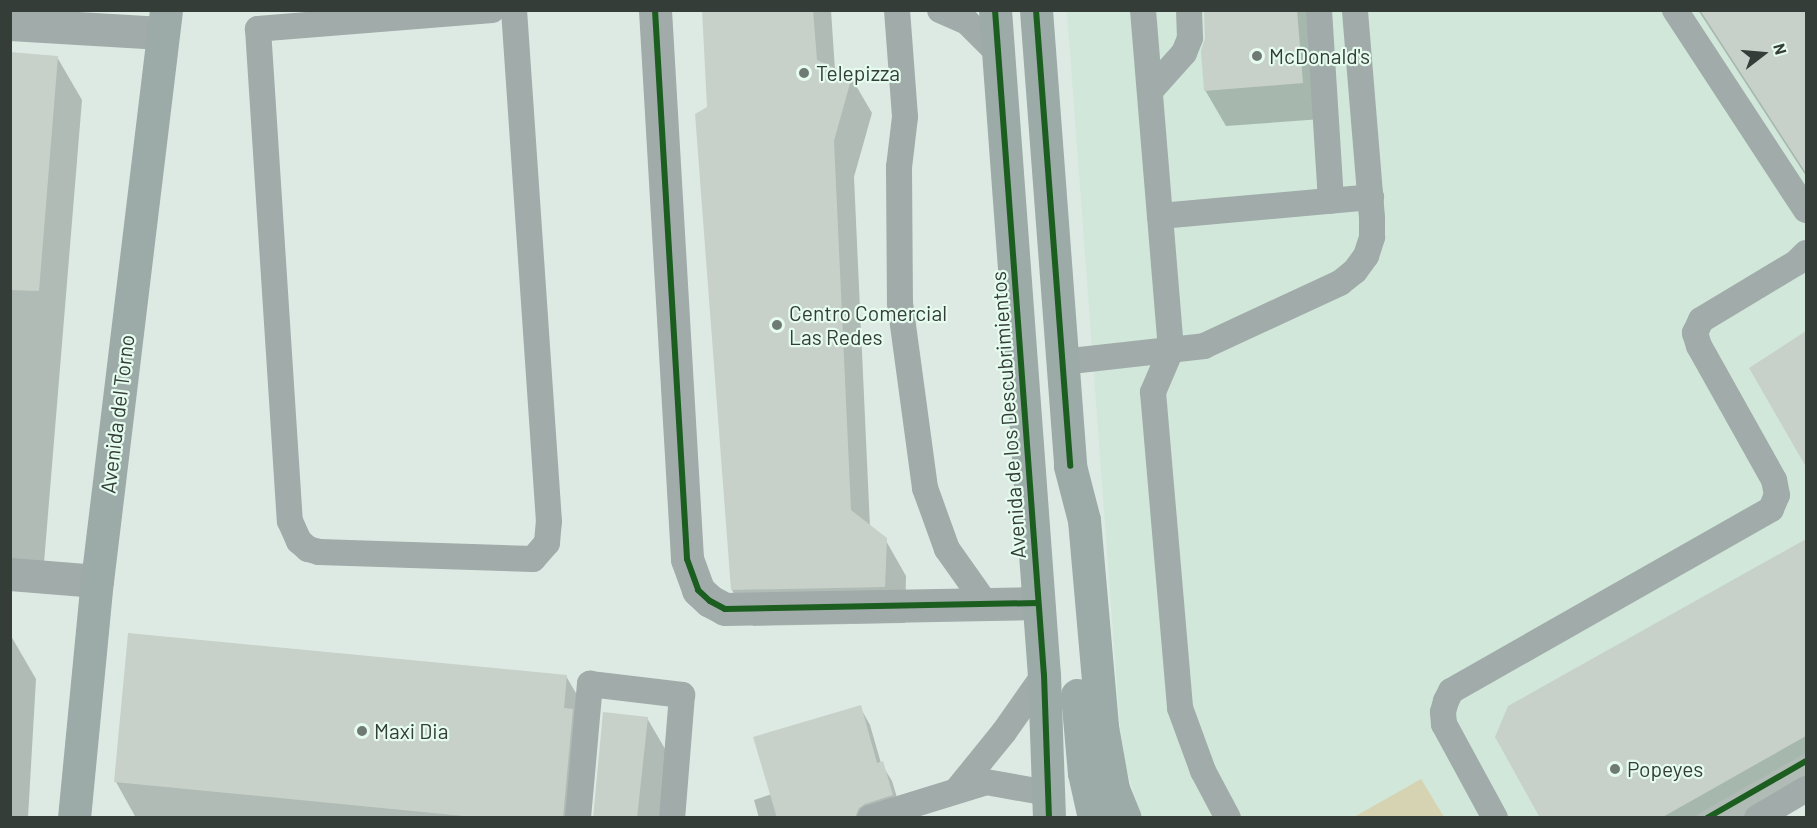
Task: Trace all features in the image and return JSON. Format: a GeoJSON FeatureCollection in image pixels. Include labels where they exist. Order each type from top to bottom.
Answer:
{"type":"FeatureCollection","features":[{"type":"Feature","properties":{"kind":"main road","name":"Avenida de los Descubrimientos"},"geometry":{"type":"LineString","coordinates":[[995,10],[1044,675],[1048,805]]}},
{"type":"Feature","properties":{"kind":"main road"},"geometry":{"type":"LineString","coordinates":[[1036,10],[1070,466],[1084,520],[1102,727],[1113,789],[1125,818]]}},
{"type":"Feature","properties":{"kind":"main road","name":"Avenida del Torno"},"geometry":{"type":"LineString","coordinates":[[74,818],[97,581],[164,22]]}},
{"type":"Feature","properties":{"kind":"main road"},"geometry":{"type":"LineString","coordinates":[[1070,466],[1063,519],[1084,773],[1094,818]]}},
{"type":"Feature","properties":{"kind":"street"},"geometry":{"type":"LineString","coordinates":[[655,10],[687,559],[698,590],[710,601],[725,609],[1038,603]]}},
{"type":"Feature","properties":{"kind":"street"},"geometry":{"type":"LineString","coordinates":[[10,24],[164,22]]}},
{"type":"Feature","properties":{"kind":"street"},"geometry":{"type":"LineString","coordinates":[[10,574],[97,581]]}},
{"type":"Feature","properties":{"kind":"lane"},"geometry":{"type":"LineString","coordinates":[[492,10],[258,29],[290,521],[299,541],[308,549],[319,552],[533,559],[547,543],[549,522],[514,10]]}},
{"type":"Feature","properties":{"kind":"lane"},"geometry":{"type":"LineString","coordinates":[[897,10],[905,117],[899,167],[900,303],[925,488],[947,549],[986,604]]}},
{"type":"Feature","properties":{"kind":"lane"},"geometry":{"type":"LineString","coordinates":[[940,10],[967,22],[998,52]]}},
{"type":"Feature","properties":{"kind":"lane"},"geometry":{"type":"LineString","coordinates":[[1143,10],[1171,351],[1153,392],[1180,708],[1203,771],[1228,818]]}},
{"type":"Feature","properties":{"kind":"lane"},"geometry":{"type":"LineString","coordinates":[[1150,91],[1184,53],[1190,39],[1189,10]]}},
{"type":"Feature","properties":{"kind":"lane"},"geometry":{"type":"LineString","coordinates":[[1319,10],[1331,201]]}},
{"type":"Feature","properties":{"kind":"lane"},"geometry":{"type":"LineString","coordinates":[[1062,362],[1204,346],[1340,283],[1355,272],[1366,256],[1372,237],[1371,197],[1355,10]]}},
{"type":"Feature","properties":{"kind":"lane"},"geometry":{"type":"LineString","coordinates":[[1675,10],[1806,210]]}},
{"type":"Feature","properties":{"kind":"lane"},"geometry":{"type":"LineString","coordinates":[[1160,216],[1371,197]]}},
{"type":"Feature","properties":{"kind":"lane"},"geometry":{"type":"LineString","coordinates":[[1496,818],[1444,724],[1443,712],[1451,691],[1771,509],[1777,495],[1774,480],[1699,346],[1695,333],[1701,320],[1796,263],[1806,253]]}},
{"type":"Feature","properties":{"kind":"lane"},"geometry":{"type":"LineString","coordinates":[[957,790],[1004,732],[1044,675]]}},
{"type":"Feature","properties":{"kind":"lane"},"geometry":{"type":"LineString","coordinates":[[578,818],[591,684],[682,695],[672,818]]}},
{"type":"Feature","properties":{"kind":"lane"},"geometry":{"type":"LineString","coordinates":[[870,818],[986,782],[1048,805]]}},
{"type":"Feature","properties":{"kind":"lane"},"geometry":{"type":"LineString","coordinates":[[1757,818],[1806,789]]}},
{"type":"Feature","properties":{"kind":"shaded area"},"geometry":{"type":"Polygon","coordinates":[[[1067,11],[1806,11],[1806,753],[1693,817],[1141,817],[1122,754],[1067,11]]]}},
{"type":"Feature","properties":{"kind":"shaded area"},"geometry":{"type":"Polygon","coordinates":[[[1421,779],[1444,817],[1354,817],[1421,779]]]}},
{"type":"Feature","properties":{"kind":"building","name":"Centro Comercial Las Redes"},"geometry":{"type":"Polygon","coordinates":[[[702,10],[813,10],[817,60],[852,76],[834,141],[851,510],[887,538],[885,587],[731,590],[695,114],[707,107],[702,10]]]}},
{"type":"Feature","properties":{"kind":"building"},"geometry":{"type":"Polygon","coordinates":[[[1204,10],[1297,10],[1303,83],[1204,91],[1201,51],[1205,38],[1204,10]]]}},
{"type":"Feature","properties":{"kind":"building"},"geometry":{"type":"Polygon","coordinates":[[[1700,10],[1806,10],[1806,173],[1700,10]]]}},
{"type":"Feature","properties":{"kind":"building"},"geometry":{"type":"Polygon","coordinates":[[[10,52],[58,56],[39,291],[10,290],[10,52]]]}},
{"type":"Feature","properties":{"kind":"building"},"geometry":{"type":"Polygon","coordinates":[[[1806,331],[1806,467],[1749,368],[1806,331]]]}},
{"type":"Feature","properties":{"kind":"building"},"geometry":{"type":"Polygon","coordinates":[[[1806,539],[1806,736],[1661,818],[1540,818],[1495,737],[1508,706],[1806,539]]]}},
{"type":"Feature","properties":{"kind":"building"},"geometry":{"type":"Polygon","coordinates":[[[128,633],[567,675],[564,708],[573,709],[563,818],[484,818],[114,782],[128,633]]]}},
{"type":"Feature","properties":{"kind":"building"},"geometry":{"type":"Polygon","coordinates":[[[861,705],[877,763],[883,761],[893,795],[865,804],[859,808],[855,818],[777,818],[753,737],[861,705]]]}},
{"type":"Feature","properties":{"kind":"building"},"geometry":{"type":"Polygon","coordinates":[[[603,712],[648,717],[637,818],[593,818],[603,712]]]}},
{"type":"Feature","properties":{"kind":"cycle path"},"geometry":{"type":"LineString","coordinates":[[655,10],[687,559],[698,590],[710,601],[725,609],[1038,603]]}},
{"type":"Feature","properties":{"kind":"cycle path"},"geometry":{"type":"LineString","coordinates":[[995,10],[1044,675],[1049,818]]}},
{"type":"Feature","properties":{"kind":"cycle path"},"geometry":{"type":"LineString","coordinates":[[1036,10],[1070,466]]}},
{"type":"Feature","properties":{"kind":"cycle path"},"geometry":{"type":"LineString","coordinates":[[1707,818],[1806,761]]}},
{"type":"Feature","properties":{"kind":"place","name":"McDonald's"},"geometry":{"type":"Point","coordinates":[1257,56]}},
{"type":"Feature","properties":{"kind":"place","name":"Telepizza"},"geometry":{"type":"Point","coordinates":[804,73]}},
{"type":"Feature","properties":{"kind":"place","name":"Centro Comercial Las Redes"},"geometry":{"type":"Point","coordinates":[777,325]}},
{"type":"Feature","properties":{"kind":"place","name":"Maxi Dia"},"geometry":{"type":"Point","coordinates":[362,731]}},
{"type":"Feature","properties":{"kind":"place","name":"Popeyes"},"geometry":{"type":"Point","coordinates":[1615,769]}}]}
